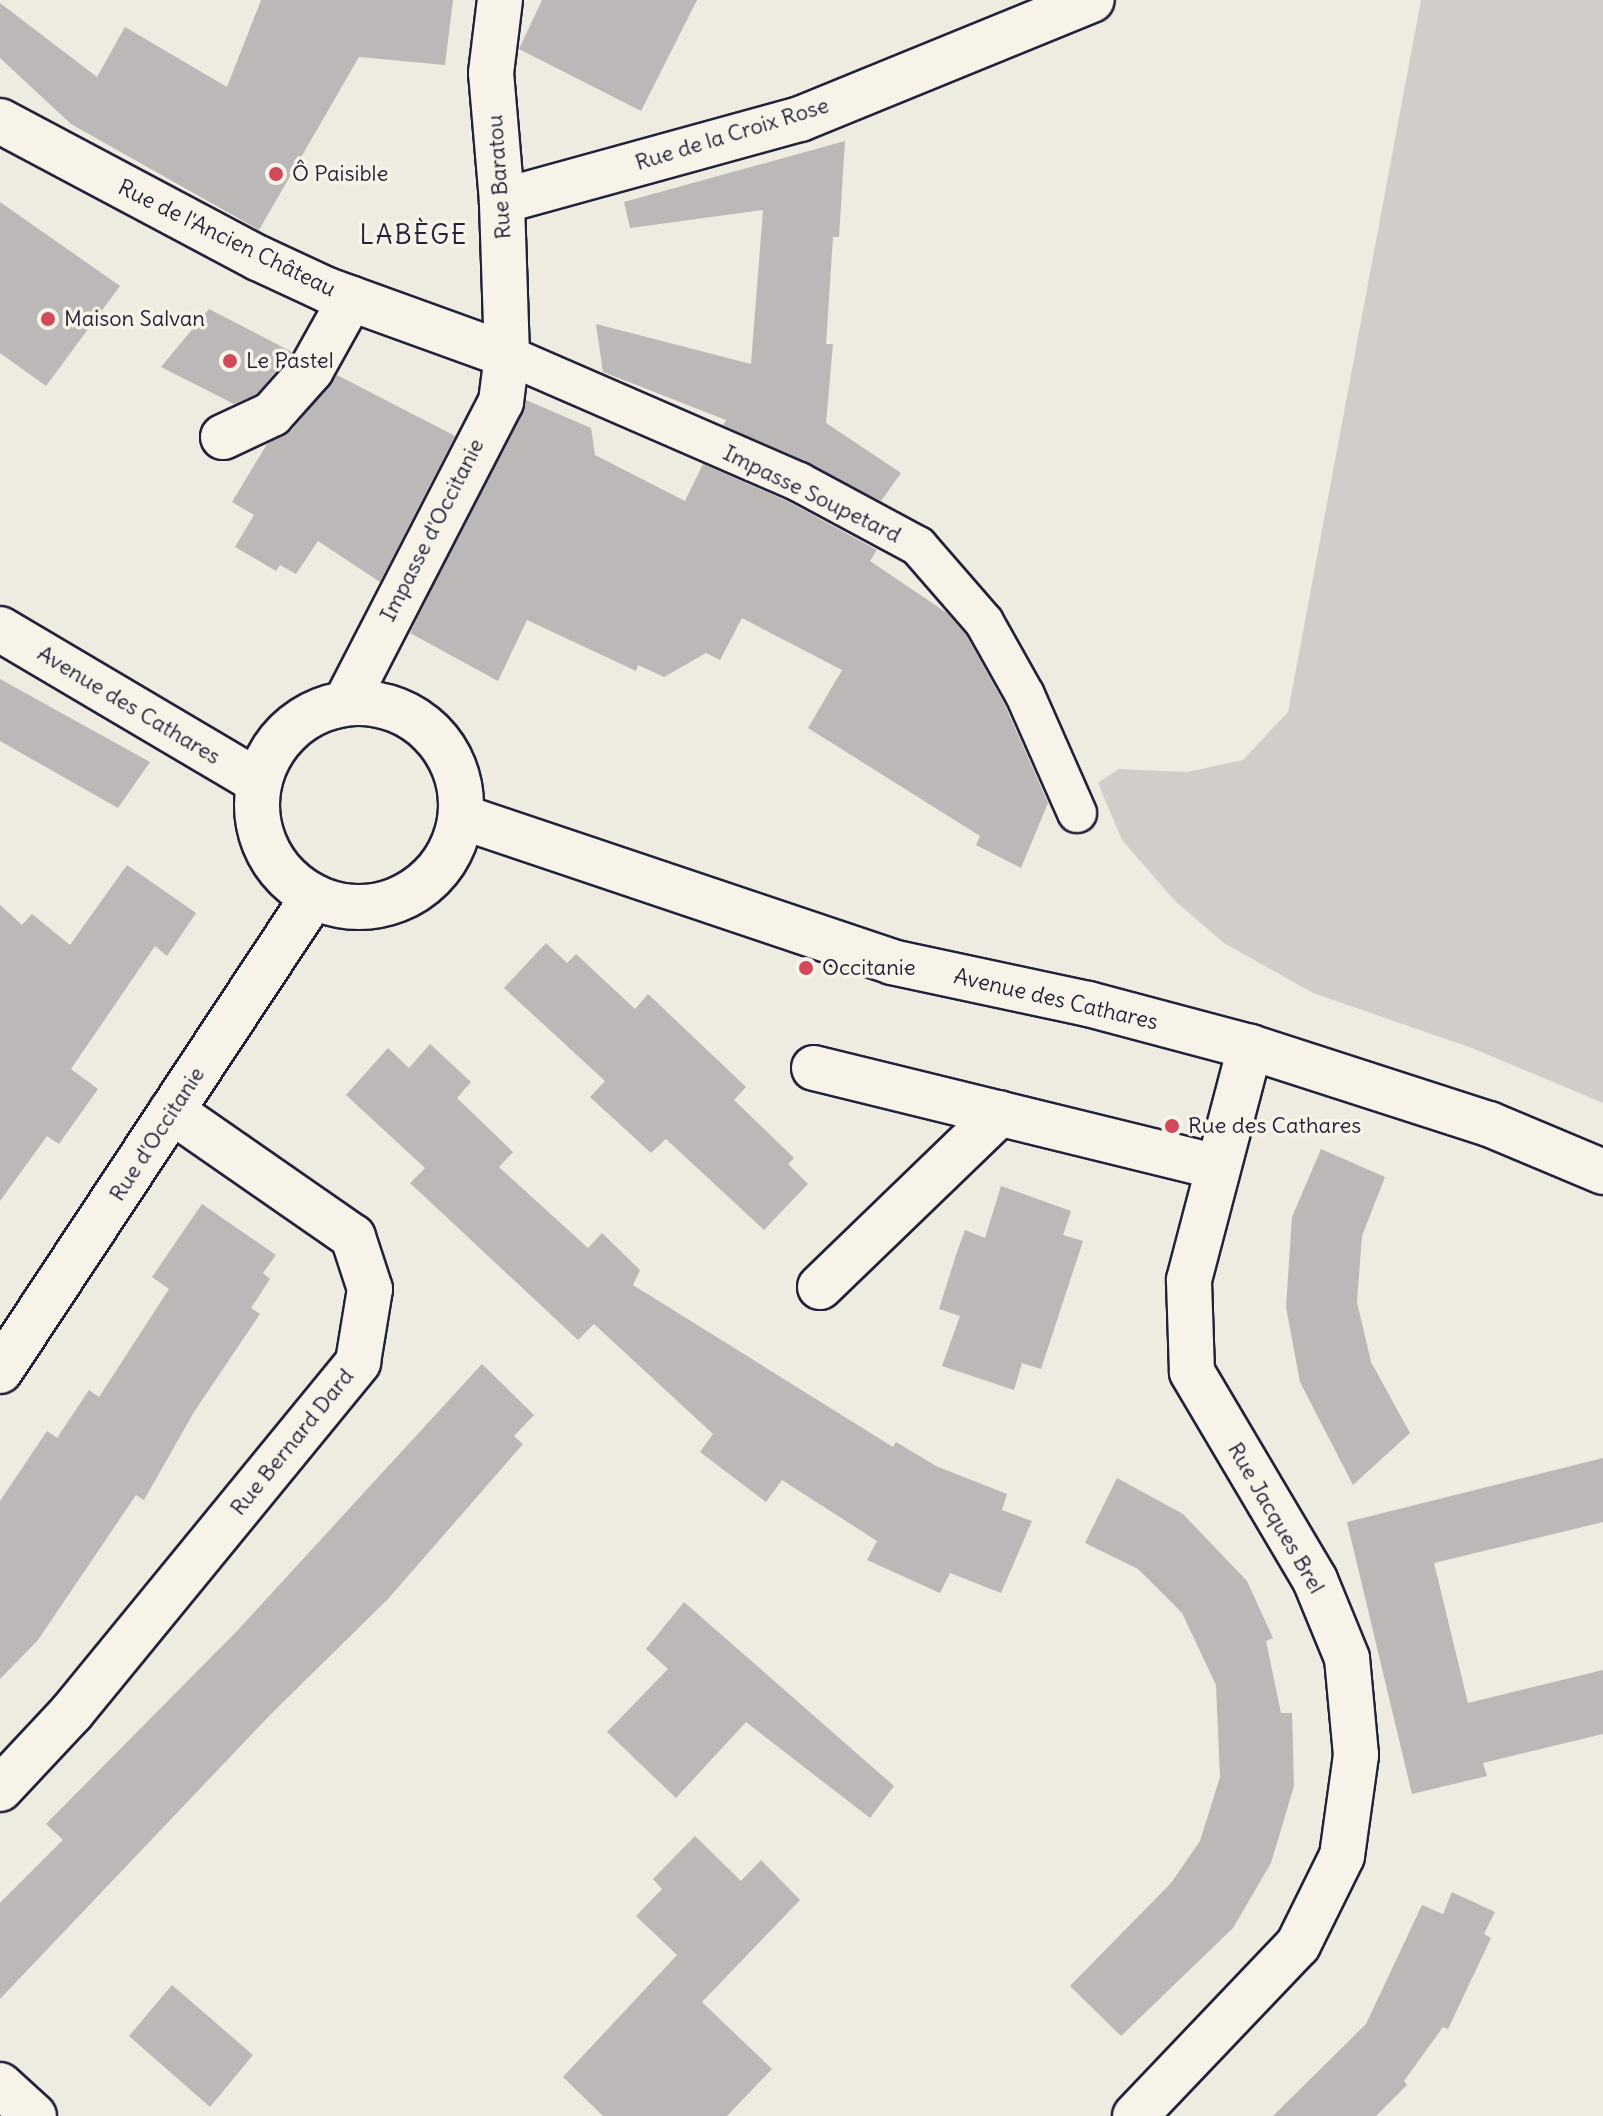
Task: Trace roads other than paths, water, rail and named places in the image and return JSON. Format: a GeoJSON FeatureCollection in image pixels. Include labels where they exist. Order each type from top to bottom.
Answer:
{"type":"FeatureCollection","features":[{"type":"Feature","properties":{"kind":"street","name":"Rue Baratou"},"geometry":{"type":"LineString","coordinates":[[500,0],[491,73],[502,201],[507,355]]}},
{"type":"Feature","properties":{"kind":"street","name":"Rue de la Croix Rose"},"geometry":{"type":"LineString","coordinates":[[502,201],[800,119],[1092,0]]}},
{"type":"Feature","properties":{"kind":"street","name":"Rue de l'Ancien Château"},"geometry":{"type":"LineString","coordinates":[[0,121],[258,258],[351,298],[507,355]]}},
{"type":"Feature","properties":{"kind":"street"},"geometry":{"type":"LineString","coordinates":[[223,437],[272,414],[311,370],[351,298]]}},
{"type":"Feature","properties":{"kind":"street","name":"Impasse d'Occitanie"},"geometry":{"type":"LineString","coordinates":[[346,702],[501,402],[507,355]]}},
{"type":"Feature","properties":{"kind":"street","name":"Impasse Soupetard"},"geometry":{"type":"LineString","coordinates":[[507,355],[799,482],[918,546],[984,622],[1025,695],[1077,813]]}},
{"type":"Feature","properties":{"kind":"street","name":"Avenue des Cathares"},"geometry":{"type":"LineString","coordinates":[[0,629],[259,782]]}},
{"type":"Feature","properties":{"kind":"street"},"geometry":{"type":"LineString","coordinates":[[346,702],[377,703],[407,713],[432,731],[455,771],[462,817],[440,869],[395,902],[340,906],[313,897],[286,877],[266,849],[257,816],[259,782],[270,753],[290,729],[316,711],[346,702]]}},
{"type":"Feature","properties":{"kind":"street","name":"Avenue des Cathares"},"geometry":{"type":"LineString","coordinates":[[462,817],[892,962],[1088,1004],[1250,1047],[1489,1124],[1603,1172]]}},
{"type":"Feature","properties":{"kind":"street","name":"Rue d'Occitanie"},"geometry":{"type":"LineString","coordinates":[[0,1371],[313,897]]}},
{"type":"Feature","properties":{"kind":"street","name":"Rue Jacques Brel"},"geometry":{"type":"LineString","coordinates":[[1135,2116],[1298,1945],[1342,1856],[1356,1755],[1347,1658],[1315,1580],[1192,1372],[1189,1280],[1250,1047]]}},
{"type":"Feature","properties":{"kind":"street"},"geometry":{"type":"LineString","coordinates":[[814,1068],[1218,1167]]}},
{"type":"Feature","properties":{"kind":"street","name":"Rue Bernard Dard"},"geometry":{"type":"LineString","coordinates":[[0,1789],[72,1712],[358,1362],[370,1289],[353,1237],[172,1111]]}},
{"type":"Feature","properties":{"kind":"street"},"geometry":{"type":"LineString","coordinates":[[820,1287],[1000,1113]]}},
{"type":"Feature","properties":{"kind":"street"},"geometry":{"type":"LineString","coordinates":[[0,2085],[34,2116]]}},
{"type":"Feature","properties":{"kind":"place","name":"Ô Paisible"},"geometry":{"type":"Point","coordinates":[276,174]}},
{"type":"Feature","properties":{"kind":"place","name":"Maison Salvan"},"geometry":{"type":"Point","coordinates":[48,319]}},
{"type":"Feature","properties":{"kind":"place","name":"Le Pastel"},"geometry":{"type":"Point","coordinates":[230,361]}},
{"type":"Feature","properties":{"kind":"place","name":"Occitanie"},"geometry":{"type":"Point","coordinates":[806,968]}},
{"type":"Feature","properties":{"kind":"place","name":"Rue des Cathares"},"geometry":{"type":"Point","coordinates":[1172,1126]}},
{"type":"Feature","properties":{"kind":"district","name":"LABÈGE"},"geometry":{"type":"Point","coordinates":[414,235]}}]}
